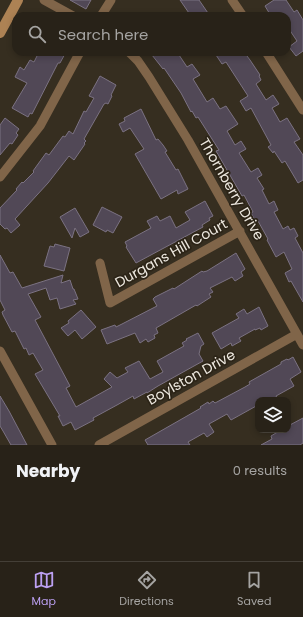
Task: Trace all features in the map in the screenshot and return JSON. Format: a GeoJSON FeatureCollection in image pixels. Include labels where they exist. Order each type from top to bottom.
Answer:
{"type":"FeatureCollection","features":[{"type":"Feature","properties":{"kind":"street"},"geometry":{"type":"LineString","coordinates":[[0,33],[18,0]]}},
{"type":"Feature","properties":{"kind":"street"},"geometry":{"type":"LineString","coordinates":[[44,0],[66,12]]}},
{"type":"Feature","properties":{"kind":"street"},"geometry":{"type":"LineString","coordinates":[[104,12],[111,0]]}},
{"type":"Feature","properties":{"kind":"street"},"geometry":{"type":"LineString","coordinates":[[235,1],[241,12]]}},
{"type":"Feature","properties":{"kind":"street"},"geometry":{"type":"LineString","coordinates":[[0,177],[40,126],[78,56]]}},
{"type":"Feature","properties":{"kind":"street","name":"Thornberry Drive"},"geometry":{"type":"LineString","coordinates":[[133,56],[149,77],[188,140],[303,345]]}},
{"type":"Feature","properties":{"kind":"street"},"geometry":{"type":"LineString","coordinates":[[269,56],[303,110]]}},
{"type":"Feature","properties":{"kind":"street","name":"Durgans Hill Court"},"geometry":{"type":"LineString","coordinates":[[100,263],[110,303],[240,231]]}},
{"type":"Feature","properties":{"kind":"street","name":"Boylston Drive"},"geometry":{"type":"LineString","coordinates":[[99,445],[297,334]]}},
{"type":"Feature","properties":{"kind":"street"},"geometry":{"type":"LineString","coordinates":[[0,351],[52,445]]}},
{"type":"Feature","properties":{"kind":"building"},"geometry":{"type":"Polygon","coordinates":[[[70,0],[91,0],[86,9],[70,0]]]}},
{"type":"Feature","properties":{"kind":"building"},"geometry":{"type":"Polygon","coordinates":[[[180,0],[199,0],[207,12],[188,12],[180,0]]]}},
{"type":"Feature","properties":{"kind":"building"},"geometry":{"type":"Polygon","coordinates":[[[274,0],[286,0],[294,12],[297,10],[303,20],[303,51],[296,56],[291,50],[291,46],[297,41],[291,32],[291,12],[269,12],[265,6],[274,0]]]}},
{"type":"Feature","properties":{"kind":"building"},"geometry":{"type":"Polygon","coordinates":[[[37,56],[64,56],[60,63],[58,63],[32,114],[30,113],[28,117],[12,108],[27,83],[15,77],[20,67],[24,70],[30,60],[34,62],[37,56]]]}},
{"type":"Feature","properties":{"kind":"building"},"geometry":{"type":"Polygon","coordinates":[[[153,56],[180,56],[187,67],[192,64],[200,75],[193,79],[207,102],[213,98],[220,109],[226,106],[238,124],[227,131],[235,145],[241,141],[246,149],[239,153],[251,172],[258,168],[262,175],[257,178],[264,189],[262,190],[269,204],[274,201],[278,210],[274,212],[283,229],[288,226],[290,230],[294,228],[298,236],[295,238],[303,253],[303,302],[291,281],[289,282],[285,273],[292,269],[284,252],[276,257],[258,221],[256,222],[251,213],[253,212],[244,195],[242,196],[216,151],[219,150],[198,117],[196,118],[192,111],[191,112],[181,93],[164,68],[163,69],[153,56]]]}},
{"type":"Feature","properties":{"kind":"building"},"geometry":{"type":"Polygon","coordinates":[[[217,56],[247,56],[250,60],[260,75],[261,80],[256,84],[266,100],[273,95],[279,104],[272,108],[280,122],[287,118],[300,139],[294,142],[303,155],[303,180],[298,183],[285,161],[282,163],[274,151],[273,153],[268,147],[271,145],[251,108],[246,111],[240,101],[248,96],[226,62],[222,64],[217,56]]]}},
{"type":"Feature","properties":{"kind":"building"},"geometry":{"type":"Polygon","coordinates":[[[100,76],[116,85],[108,104],[104,104],[84,139],[86,141],[84,143],[85,144],[74,160],[69,156],[48,183],[15,219],[20,225],[11,233],[7,228],[5,229],[0,224],[0,208],[17,190],[16,189],[22,182],[23,183],[34,172],[33,171],[46,153],[49,155],[63,136],[65,137],[69,131],[73,134],[84,111],[86,112],[94,98],[89,96],[100,76]]]}},
{"type":"Feature","properties":{"kind":"building"},"geometry":{"type":"Polygon","coordinates":[[[141,109],[156,140],[158,139],[167,151],[165,152],[176,170],[178,169],[188,189],[178,194],[177,190],[161,199],[135,154],[144,149],[130,128],[123,132],[119,124],[125,121],[124,118],[141,109]]]}},
{"type":"Feature","properties":{"kind":"building"},"geometry":{"type":"Polygon","coordinates":[[[5,118],[19,129],[16,133],[18,135],[12,144],[10,143],[0,155],[0,125],[5,118]]]}},
{"type":"Feature","properties":{"kind":"building"},"geometry":{"type":"Polygon","coordinates":[[[205,201],[213,216],[202,225],[203,227],[136,263],[126,247],[125,242],[151,228],[147,221],[157,216],[160,221],[170,216],[176,228],[190,220],[185,212],[205,201]]]}},
{"type":"Feature","properties":{"kind":"building"},"geometry":{"type":"Polygon","coordinates":[[[102,207],[122,217],[113,233],[107,230],[106,232],[93,225],[102,207]]]}},
{"type":"Feature","properties":{"kind":"building"},"geometry":{"type":"Polygon","coordinates":[[[75,208],[89,232],[80,237],[75,228],[72,238],[60,217],[75,208]]]}},
{"type":"Feature","properties":{"kind":"building"},"geometry":{"type":"Polygon","coordinates":[[[55,244],[70,248],[64,271],[44,266],[50,246],[54,247],[55,244]]]}},
{"type":"Feature","properties":{"kind":"building"},"geometry":{"type":"Polygon","coordinates":[[[236,253],[245,269],[241,272],[243,276],[235,281],[232,277],[210,288],[213,292],[209,294],[211,297],[156,328],[158,333],[154,335],[155,338],[148,342],[146,339],[140,343],[135,333],[107,344],[101,330],[115,325],[116,327],[157,306],[153,299],[155,297],[173,288],[174,289],[202,271],[207,271],[236,253]]]}},
{"type":"Feature","properties":{"kind":"building"},"geometry":{"type":"Polygon","coordinates":[[[0,255],[10,273],[13,272],[22,288],[63,275],[61,283],[70,280],[78,299],[73,300],[76,304],[60,309],[57,298],[50,300],[46,288],[28,294],[41,317],[35,320],[70,386],[66,388],[76,407],[112,387],[104,379],[110,372],[117,378],[128,372],[125,368],[139,361],[150,379],[163,372],[157,361],[184,346],[182,343],[187,340],[186,339],[198,333],[204,344],[201,346],[199,354],[203,361],[147,393],[134,399],[133,396],[93,418],[94,420],[75,430],[71,422],[63,426],[58,416],[60,416],[35,374],[43,370],[33,353],[29,355],[26,348],[24,349],[15,331],[12,332],[3,315],[2,312],[5,310],[0,300],[0,255]]]}},
{"type":"Feature","properties":{"kind":"building"},"geometry":{"type":"Polygon","coordinates":[[[259,307],[268,326],[261,330],[260,328],[255,329],[239,338],[241,341],[232,346],[231,343],[221,349],[212,333],[239,318],[236,314],[244,309],[247,314],[259,307]]]}},
{"type":"Feature","properties":{"kind":"building"},"geometry":{"type":"Polygon","coordinates":[[[81,310],[96,327],[82,339],[75,330],[68,336],[61,328],[69,323],[68,321],[81,310]]]}},
{"type":"Feature","properties":{"kind":"building"},"geometry":{"type":"Polygon","coordinates":[[[293,357],[301,372],[290,379],[294,386],[276,397],[255,397],[255,407],[231,420],[227,414],[209,424],[214,432],[207,437],[204,433],[188,442],[190,445],[148,445],[145,440],[201,408],[200,407],[208,402],[209,404],[213,401],[215,403],[245,387],[250,384],[249,382],[281,364],[281,362],[287,359],[288,360],[293,357]]]}},
{"type":"Feature","properties":{"kind":"building"},"geometry":{"type":"Polygon","coordinates":[[[0,396],[27,445],[11,445],[0,426],[0,396]]]}},
{"type":"Feature","properties":{"kind":"building"},"geometry":{"type":"Polygon","coordinates":[[[303,418],[303,443],[300,445],[261,445],[272,439],[271,436],[276,433],[291,433],[291,424],[303,418]]]}}]}
